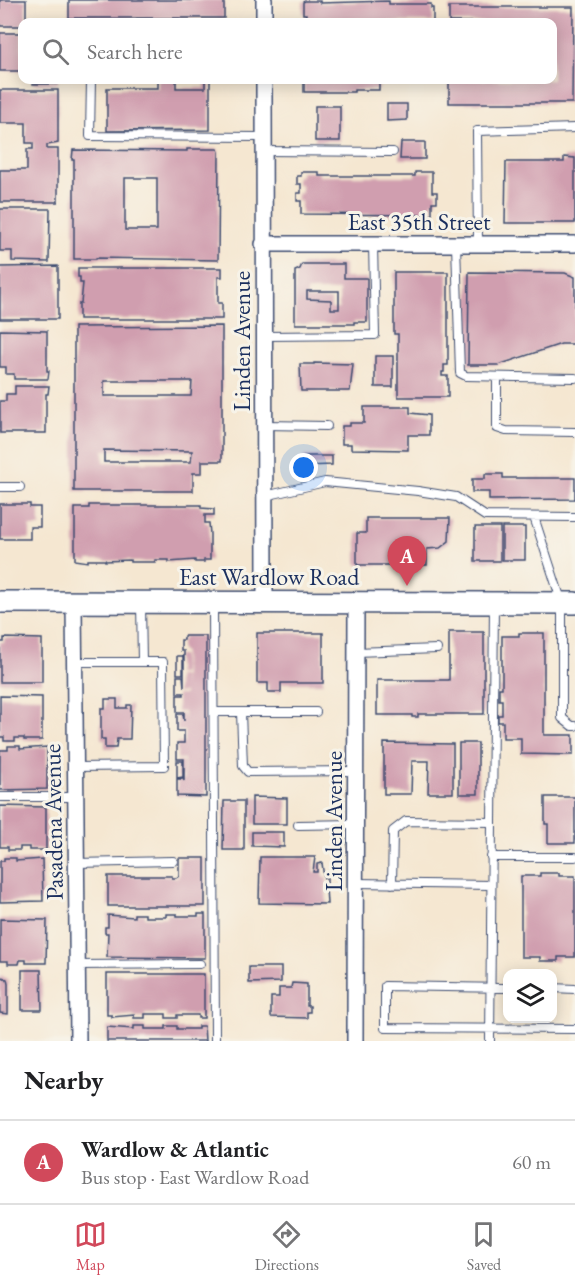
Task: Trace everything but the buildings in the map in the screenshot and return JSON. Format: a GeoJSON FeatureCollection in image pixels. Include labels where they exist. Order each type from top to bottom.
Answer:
{"type":"FeatureCollection","features":[{"type":"Feature","properties":{"kind":"main road","name":"East Wardlow Road"},"geometry":{"type":"LineString","coordinates":[[0,602],[568,603]]}},
{"type":"Feature","properties":{"kind":"street"},"geometry":{"type":"LineString","coordinates":[[264,0],[264,18]]}},
{"type":"Feature","properties":{"kind":"street","name":"Linden Avenue"},"geometry":{"type":"LineString","coordinates":[[264,84],[264,602]]}},
{"type":"Feature","properties":{"kind":"street","name":"East 35th Street"},"geometry":{"type":"LineString","coordinates":[[264,244],[575,244]]}},
{"type":"Feature","properties":{"kind":"street","name":"Linden Avenue"},"geometry":{"type":"LineString","coordinates":[[355,1041],[356,601]]}},
{"type":"Feature","properties":{"kind":"street","name":"Pasadena Avenue"},"geometry":{"type":"LineString","coordinates":[[74,603],[78,1041]]}},
{"type":"Feature","properties":{"kind":"lane"},"geometry":{"type":"LineString","coordinates":[[91,84],[90,136],[393,152]]}},
{"type":"Feature","properties":{"kind":"lane"},"geometry":{"type":"LineString","coordinates":[[478,244],[477,131],[575,128]]}},
{"type":"Feature","properties":{"kind":"lane"},"geometry":{"type":"LineString","coordinates":[[264,336],[375,335],[373,244]]}},
{"type":"Feature","properties":{"kind":"lane"},"geometry":{"type":"LineString","coordinates":[[456,244],[460,373],[466,376],[575,378]]}},
{"type":"Feature","properties":{"kind":"lane"},"geometry":{"type":"LineString","coordinates":[[497,377],[497,428],[506,431],[575,432]]}},
{"type":"Feature","properties":{"kind":"lane"},"geometry":{"type":"LineString","coordinates":[[264,425],[327,426]]}},
{"type":"Feature","properties":{"kind":"lane"},"geometry":{"type":"LineString","coordinates":[[264,496],[325,482],[456,497],[485,516],[575,517]]}},
{"type":"Feature","properties":{"kind":"lane"},"geometry":{"type":"LineString","coordinates":[[0,487],[20,487]]}},
{"type":"Feature","properties":{"kind":"lane"},"geometry":{"type":"LineString","coordinates":[[534,517],[568,603],[562,718],[575,726]]}},
{"type":"Feature","properties":{"kind":"lane"},"geometry":{"type":"LineString","coordinates":[[141,602],[142,662]]}},
{"type":"Feature","properties":{"kind":"lane"},"geometry":{"type":"LineString","coordinates":[[213,602],[215,1041]]}},
{"type":"Feature","properties":{"kind":"lane"},"geometry":{"type":"LineString","coordinates":[[490,1041],[494,603]]}},
{"type":"Feature","properties":{"kind":"lane"},"geometry":{"type":"LineString","coordinates":[[356,652],[437,649]]}},
{"type":"Feature","properties":{"kind":"lane"},"geometry":{"type":"LineString","coordinates":[[74,662],[163,662],[164,766],[75,767]]}},
{"type":"Feature","properties":{"kind":"lane"},"geometry":{"type":"LineString","coordinates":[[214,712],[316,712]]}},
{"type":"Feature","properties":{"kind":"lane"},"geometry":{"type":"LineString","coordinates":[[241,712],[243,766],[248,772],[356,771]]}},
{"type":"Feature","properties":{"kind":"lane"},"geometry":{"type":"LineString","coordinates":[[0,797],[75,797]]}},
{"type":"Feature","properties":{"kind":"lane"},"geometry":{"type":"LineString","coordinates":[[392,884],[393,831],[406,821],[492,822]]}},
{"type":"Feature","properties":{"kind":"lane"},"geometry":{"type":"LineString","coordinates":[[298,825],[356,824]]}},
{"type":"Feature","properties":{"kind":"lane"},"geometry":{"type":"LineString","coordinates":[[491,857],[575,856]]}},
{"type":"Feature","properties":{"kind":"lane"},"geometry":{"type":"LineString","coordinates":[[76,863],[173,861]]}},
{"type":"Feature","properties":{"kind":"lane"},"geometry":{"type":"LineString","coordinates":[[356,883],[491,885]]}},
{"type":"Feature","properties":{"kind":"lane"},"geometry":{"type":"LineString","coordinates":[[77,965],[200,964]]}},
{"type":"Feature","properties":{"kind":"lane"},"geometry":{"type":"LineString","coordinates":[[503,988],[385,986],[386,1028],[575,1029]]}},
{"type":"Feature","properties":{"kind":"lane"},"geometry":{"type":"LineString","coordinates":[[557,988],[575,989]]}},
{"type":"Feature","properties":{"kind":"place","name":"Wardlow & Atlantic"},"geometry":{"type":"Point","coordinates":[407,586]}}]}
